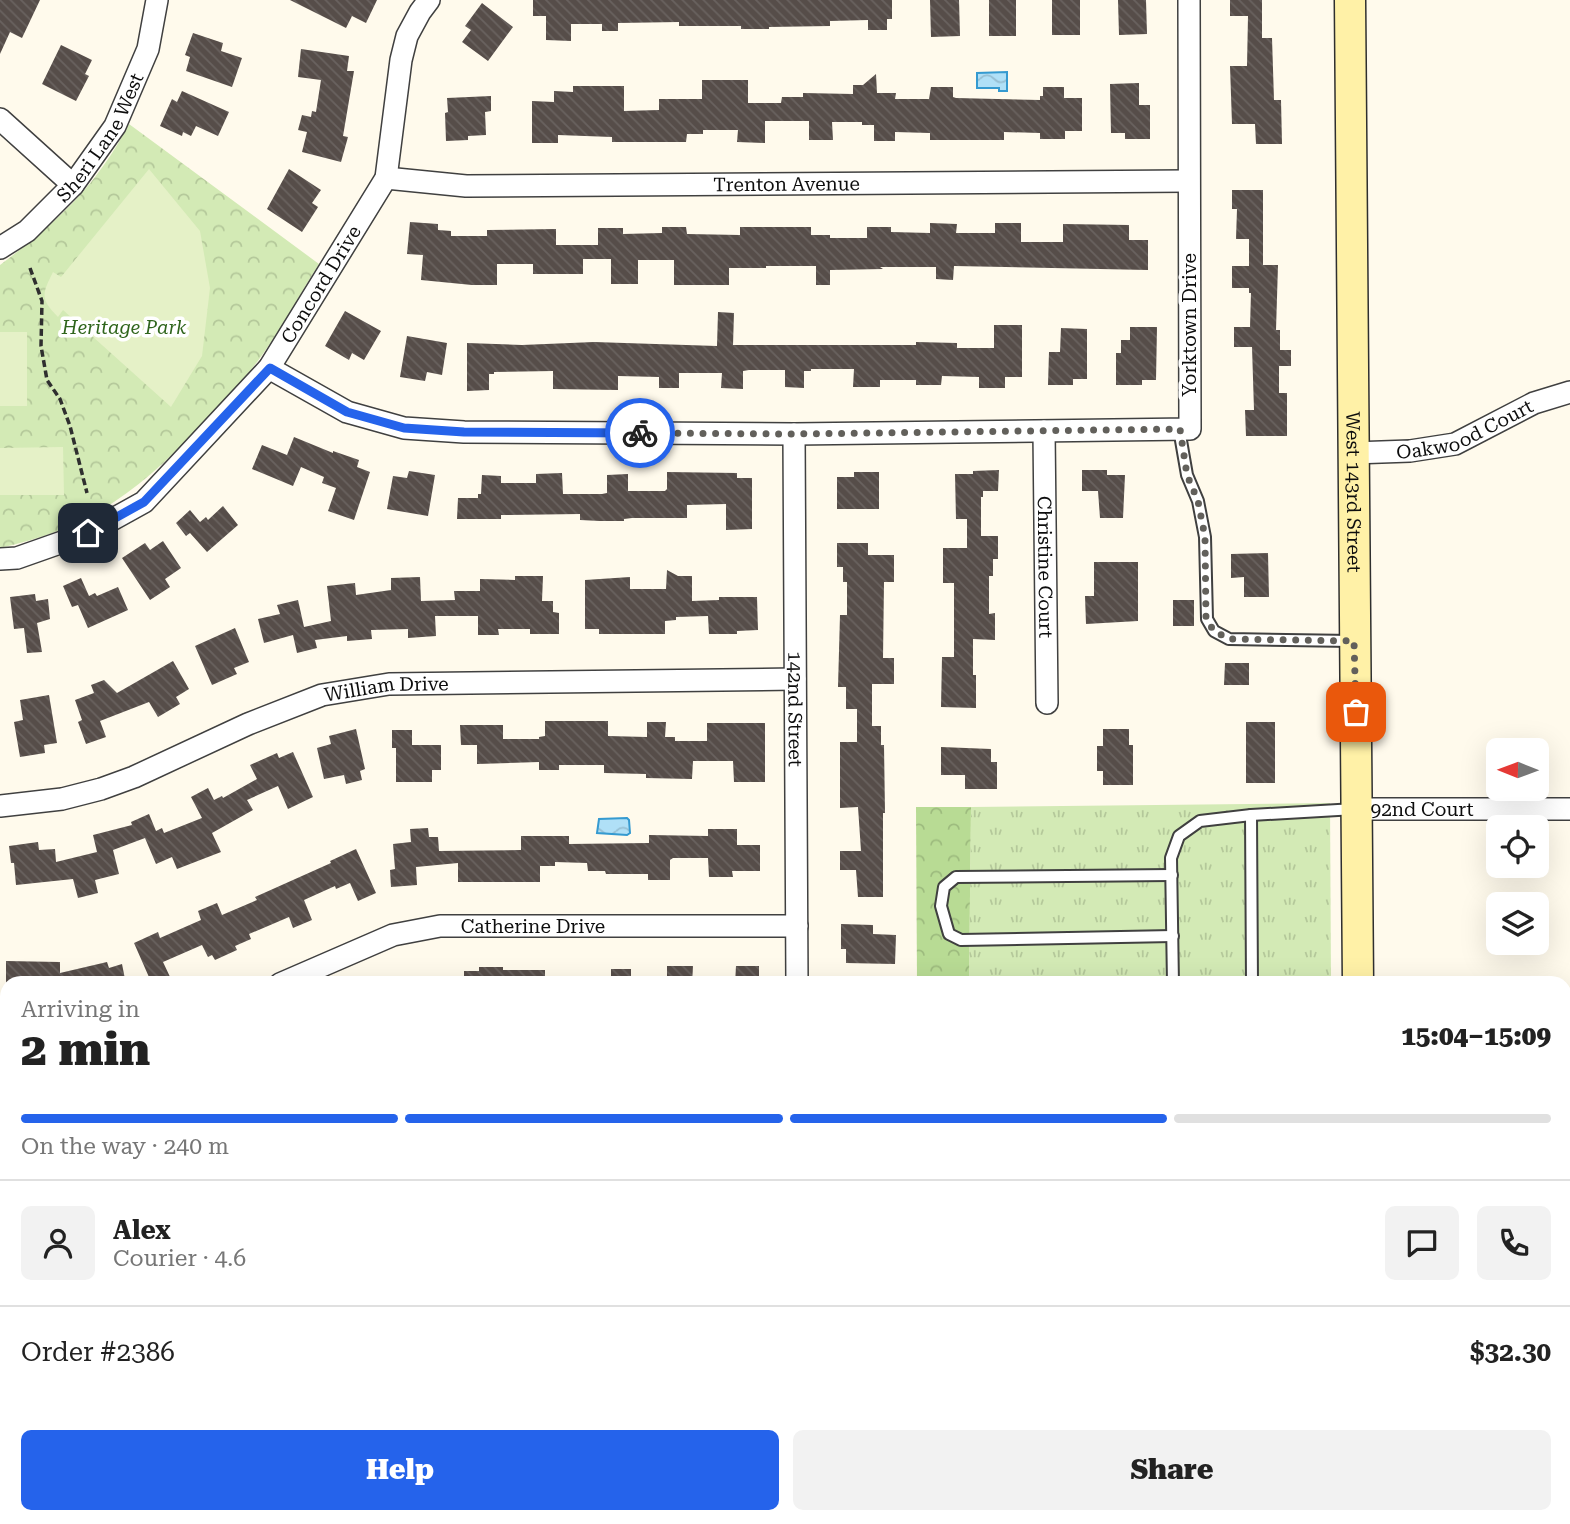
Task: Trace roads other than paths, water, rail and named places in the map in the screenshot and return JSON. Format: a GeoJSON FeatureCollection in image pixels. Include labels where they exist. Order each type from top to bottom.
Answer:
{"type":"FeatureCollection","features":[{"type":"Feature","properties":{"kind":"main road","name":"West 143rd Street"},"geometry":{"type":"LineString","coordinates":[[1350,0],[1358,976]]}},
{"type":"Feature","properties":{"kind":"street","name":"Sheri Lane West"},"geometry":{"type":"LineString","coordinates":[[0,248],[27,230],[72,185],[115,126],[148,49],[157,0]]}},
{"type":"Feature","properties":{"kind":"street","name":"Concord Drive"},"geometry":{"type":"LineString","coordinates":[[0,559],[18,558],[88,533],[144,502],[270,368],[386,178],[401,60],[407,36],[429,0]]}},
{"type":"Feature","properties":{"kind":"street","name":"Yorktown Drive"},"geometry":{"type":"LineString","coordinates":[[1180,429],[1190,429],[1189,0]]}},
{"type":"Feature","properties":{"kind":"street"},"geometry":{"type":"LineString","coordinates":[[0,119],[72,185]]}},
{"type":"Feature","properties":{"kind":"street","name":"Trenton Avenue"},"geometry":{"type":"LineString","coordinates":[[386,178],[466,186],[1188,181]]}},
{"type":"Feature","properties":{"kind":"street"},"geometry":{"type":"LineString","coordinates":[[270,368],[347,412],[404,428],[464,432],[794,434],[1180,429]]}},
{"type":"Feature","properties":{"kind":"street","name":"Oakwood Court"},"geometry":{"type":"LineString","coordinates":[[1353,453],[1410,452],[1455,444],[1534,403],[1570,392]]}},
{"type":"Feature","properties":{"kind":"street","name":"Christine Court"},"geometry":{"type":"LineString","coordinates":[[1044,431],[1046,703]]}},
{"type":"Feature","properties":{"kind":"street","name":"142nd Street"},"geometry":{"type":"LineString","coordinates":[[794,434],[797,976]]}},
{"type":"Feature","properties":{"kind":"street","name":"William Drive"},"geometry":{"type":"LineString","coordinates":[[0,806],[62,799],[101,789],[134,777],[260,719],[322,695],[360,687],[389,684],[795,679]]}},
{"type":"Feature","properties":{"kind":"street","name":"92nd Court"},"geometry":{"type":"LineString","coordinates":[[1357,809],[1570,809]]}},
{"type":"Feature","properties":{"kind":"street","name":"Catherine Drive"},"geometry":{"type":"LineString","coordinates":[[299,976],[394,935],[440,926],[797,926]]}},
{"type":"Feature","properties":{"kind":"lane"},"geometry":{"type":"LineString","coordinates":[[1180,429],[1187,475],[1198,501],[1205,537],[1206,619],[1214,631],[1229,639],[1354,641]]}},
{"type":"Feature","properties":{"kind":"lane"},"geometry":{"type":"LineString","coordinates":[[1173,976],[1171,858],[1179,836],[1200,821],[1357,809]]}},
{"type":"Feature","properties":{"kind":"lane"},"geometry":{"type":"LineString","coordinates":[[1251,815],[1252,976]]}},
{"type":"Feature","properties":{"kind":"lane"},"geometry":{"type":"LineString","coordinates":[[1172,875],[956,877],[944,887],[941,906],[949,934],[961,940],[1173,936]]}},
{"type":"Feature","properties":{"kind":"water"},"geometry":{"type":"Polygon","coordinates":[[[1007,72],[1007,91],[999,91],[999,88],[977,88],[977,73],[1007,72]]]}},
{"type":"Feature","properties":{"kind":"water"},"geometry":{"type":"Polygon","coordinates":[[[627,818],[630,833],[627,835],[597,833],[599,819],[627,818]]]}},
{"type":"Feature","properties":{"kind":"park label","name":"Heritage Park"},"geometry":{"type":"Point","coordinates":[124,327]}}]}
